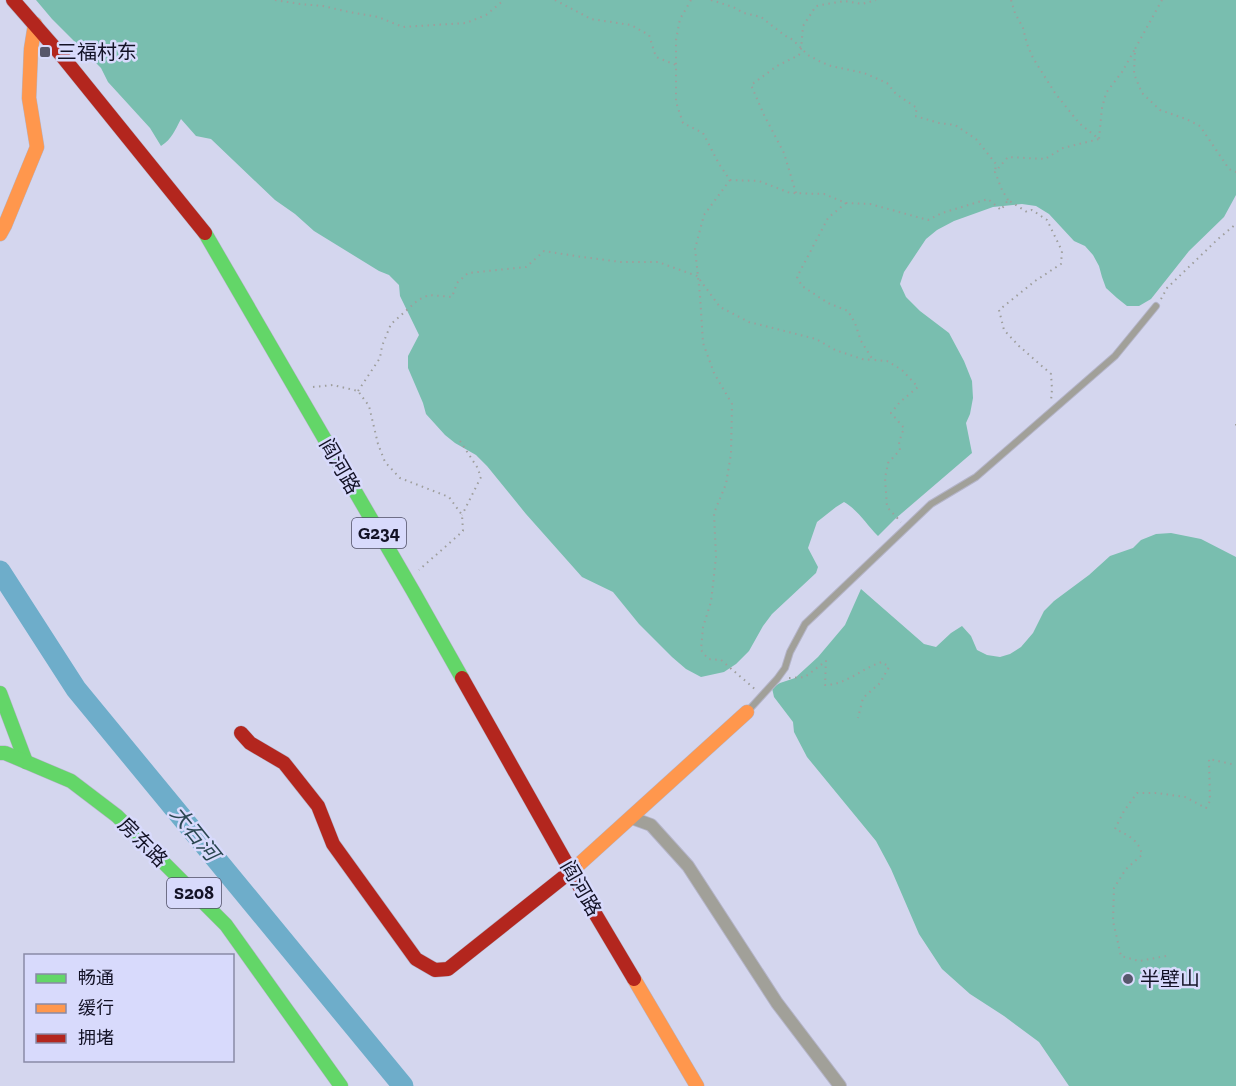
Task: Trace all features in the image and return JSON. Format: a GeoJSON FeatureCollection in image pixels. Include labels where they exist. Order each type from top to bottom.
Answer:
{"type":"FeatureCollection","features":[{"type":"Feature","properties":{"kind":"main road","name":"阎河路"},"geometry":{"type":"LineString","coordinates":[[18,3],[205,233],[697,1086]]}},
{"type":"Feature","properties":{"kind":"main road"},"geometry":{"type":"LineString","coordinates":[[0,234],[37,147],[29,98],[31,49],[35,24]]}},
{"type":"Feature","properties":{"kind":"main road"},"geometry":{"type":"LineString","coordinates":[[0,693],[26,762]]}},
{"type":"Feature","properties":{"kind":"main road"},"geometry":{"type":"LineString","coordinates":[[241,733],[250,743],[284,763],[318,806],[333,844],[416,959],[435,970],[448,969],[572,872],[747,712]]}},
{"type":"Feature","properties":{"kind":"main road","name":"房东路"},"geometry":{"type":"LineString","coordinates":[[0,753],[6,753],[71,781],[117,816],[226,925],[341,1086]]}},
{"type":"Feature","properties":{"kind":"street"},"geometry":{"type":"LineString","coordinates":[[632,818],[651,825],[688,866],[777,1003],[840,1086]]}},
{"type":"Feature","properties":{"kind":"lane"},"geometry":{"type":"LineString","coordinates":[[747,712],[777,679],[805,624],[931,504],[976,477],[1116,356],[1156,306]]}},
{"type":"Feature","properties":{"kind":"path"},"geometry":{"type":"LineString","coordinates":[[275,0],[378,17],[403,27],[466,23],[486,15],[504,0]]}},
{"type":"Feature","properties":{"kind":"path"},"geometry":{"type":"LineString","coordinates":[[555,0],[591,19],[631,25],[649,35],[656,57],[676,65]]}},
{"type":"Feature","properties":{"kind":"path"},"geometry":{"type":"LineString","coordinates":[[691,0],[680,19],[676,40],[676,102],[683,123],[703,133],[730,180]]}},
{"type":"Feature","properties":{"kind":"path"},"geometry":{"type":"LineString","coordinates":[[711,0],[761,17],[793,40],[808,55],[821,62],[864,73],[886,83],[896,94],[917,108],[915,116],[955,125],[976,139],[996,164],[995,171],[1008,200],[1027,212],[1032,210],[1047,220],[1062,251],[1061,264],[1035,281],[999,310],[1004,330],[1051,374],[1050,413]]}},
{"type":"Feature","properties":{"kind":"path"},"geometry":{"type":"LineString","coordinates":[[796,193],[784,153],[751,85],[777,66],[799,55],[803,26],[816,6],[844,1],[862,4],[876,0]]}},
{"type":"Feature","properties":{"kind":"path"},"geometry":{"type":"LineString","coordinates":[[1011,0],[1027,44],[1055,93],[1079,123],[1099,139]]}},
{"type":"Feature","properties":{"kind":"path"},"geometry":{"type":"LineString","coordinates":[[1099,139],[1106,93],[1122,72],[1162,0]]}},
{"type":"Feature","properties":{"kind":"path"},"geometry":{"type":"LineString","coordinates":[[1135,50],[1134,74],[1142,93],[1160,110],[1186,118],[1200,126],[1229,169],[1236,172]]}},
{"type":"Feature","properties":{"kind":"path"},"geometry":{"type":"LineString","coordinates":[[995,171],[1008,157],[1045,159],[1063,148],[1099,139]]}},
{"type":"Feature","properties":{"kind":"path"},"geometry":{"type":"LineString","coordinates":[[730,180],[759,181],[790,193],[824,194],[846,203],[870,204],[928,220],[942,213],[988,199],[1001,210],[1008,200]]}},
{"type":"Feature","properties":{"kind":"path"},"geometry":{"type":"LineString","coordinates":[[730,180],[704,215],[695,249],[703,343],[714,373],[732,404],[731,454],[726,484],[714,513],[716,557],[711,602],[703,627],[701,650],[708,659],[721,660],[762,696]]}},
{"type":"Feature","properties":{"kind":"path"},"geometry":{"type":"LineString","coordinates":[[846,203],[828,218],[797,277],[802,286],[828,303],[848,311],[861,341],[873,360]]}},
{"type":"Feature","properties":{"kind":"path"},"geometry":{"type":"LineString","coordinates":[[1156,306],[1167,288],[1236,224]]}},
{"type":"Feature","properties":{"kind":"path"},"geometry":{"type":"LineString","coordinates":[[358,391],[380,357],[391,324],[418,300],[429,296],[452,297],[457,283],[468,273],[526,267],[544,251],[621,262],[658,262],[697,276],[720,307],[749,322],[816,339],[835,350],[862,359],[887,361],[902,370],[918,387],[891,413],[904,428],[899,442],[900,450],[888,463],[885,478],[887,507],[906,528]]}},
{"type":"Feature","properties":{"kind":"path"},"geometry":{"type":"LineString","coordinates":[[296,390],[333,385],[358,391],[369,406],[385,462],[400,478],[449,497],[462,515]]}},
{"type":"Feature","properties":{"kind":"path"},"geometry":{"type":"LineString","coordinates":[[407,581],[463,531],[462,515],[481,477],[460,441]]}},
{"type":"Feature","properties":{"kind":"path"},"geometry":{"type":"LineString","coordinates":[[777,679],[805,677],[826,661],[825,685],[834,685],[869,666],[882,662],[888,667],[880,683],[863,698],[858,718]]}},
{"type":"Feature","properties":{"kind":"path"},"geometry":{"type":"LineString","coordinates":[[1166,956],[1139,961],[1121,956],[1113,921],[1114,888],[1126,868],[1142,855],[1140,847],[1130,836],[1115,829],[1137,792],[1157,792],[1185,797],[1206,808],[1210,801],[1209,759],[1236,765]]}},
{"type":"Feature","properties":{"kind":"green space"},"geometry":{"type":"Polygon","coordinates":[[[36,0],[1236,0],[1236,195],[1224,217],[1189,251],[1151,299],[1139,306],[1127,306],[1106,288],[1093,255],[1085,246],[1074,241],[1049,214],[1036,206],[1022,204],[993,207],[954,221],[926,239],[904,272],[900,284],[906,297],[920,311],[949,333],[964,361],[972,381],[973,398],[966,423],[972,453],[878,536],[844,502],[817,522],[808,548],[818,567],[816,573],[772,614],[749,651],[736,664],[724,672],[701,677],[686,669],[672,657],[639,624],[613,592],[582,577],[487,466],[476,455],[445,435],[426,414],[408,368],[408,356],[419,335],[400,296],[399,285],[389,275],[314,231],[275,200],[211,139],[196,136],[181,119],[171,137],[161,146],[150,128],[108,82],[101,68],[36,0]]]}},
{"type":"Feature","properties":{"kind":"green space"},"geometry":{"type":"Polygon","coordinates":[[[1171,533],[1201,539],[1236,557],[1236,1086],[1069,1086],[1039,1042],[970,994],[942,969],[919,934],[891,869],[876,841],[807,757],[794,732],[793,722],[774,697],[772,688],[795,678],[818,657],[845,625],[861,589],[924,644],[936,647],[962,626],[971,636],[977,650],[987,655],[1000,657],[1021,647],[1033,633],[1044,611],[1110,556],[1133,548],[1141,540],[1156,534],[1171,533]]]}},
{"type":"Feature","properties":{"kind":"waterway","name":"大石河"},"geometry":{"type":"LineString","coordinates":[[0,571],[76,689],[403,1086]]}},
{"type":"Feature","properties":{"kind":"traffic: fast"},"geometry":{"type":"LineString","coordinates":[[205,233],[462,678]]}},
{"type":"Feature","properties":{"kind":"traffic: fast"},"geometry":{"type":"LineString","coordinates":[[0,693],[26,762]]}},
{"type":"Feature","properties":{"kind":"traffic: fast"},"geometry":{"type":"LineString","coordinates":[[0,753],[5,753],[71,781],[117,816],[226,925],[341,1086]]}},
{"type":"Feature","properties":{"kind":"traffic: slow"},"geometry":{"type":"LineString","coordinates":[[0,234],[37,147],[29,98],[31,49],[35,24]]}},
{"type":"Feature","properties":{"kind":"traffic: slow"},"geometry":{"type":"LineString","coordinates":[[575,868],[747,712]]}},
{"type":"Feature","properties":{"kind":"traffic: slow"},"geometry":{"type":"LineString","coordinates":[[634,979],[697,1086]]}},
{"type":"Feature","properties":{"kind":"traffic: jam"},"geometry":{"type":"LineString","coordinates":[[13,0],[62,56],[205,233]]}},
{"type":"Feature","properties":{"kind":"traffic: jam"},"geometry":{"type":"LineString","coordinates":[[462,678],[634,979]]}},
{"type":"Feature","properties":{"kind":"traffic: jam"},"geometry":{"type":"LineString","coordinates":[[241,733],[250,743],[284,763],[318,806],[333,844],[416,959],[435,970],[448,969],[575,868]]}},
{"type":"Feature","properties":{"kind":"place","name":"三福村东"},"geometry":{"type":"Point","coordinates":[45,52]}},
{"type":"Feature","properties":{"kind":"place","name":"半壁山"},"geometry":{"type":"Point","coordinates":[1128,979]}}]}
